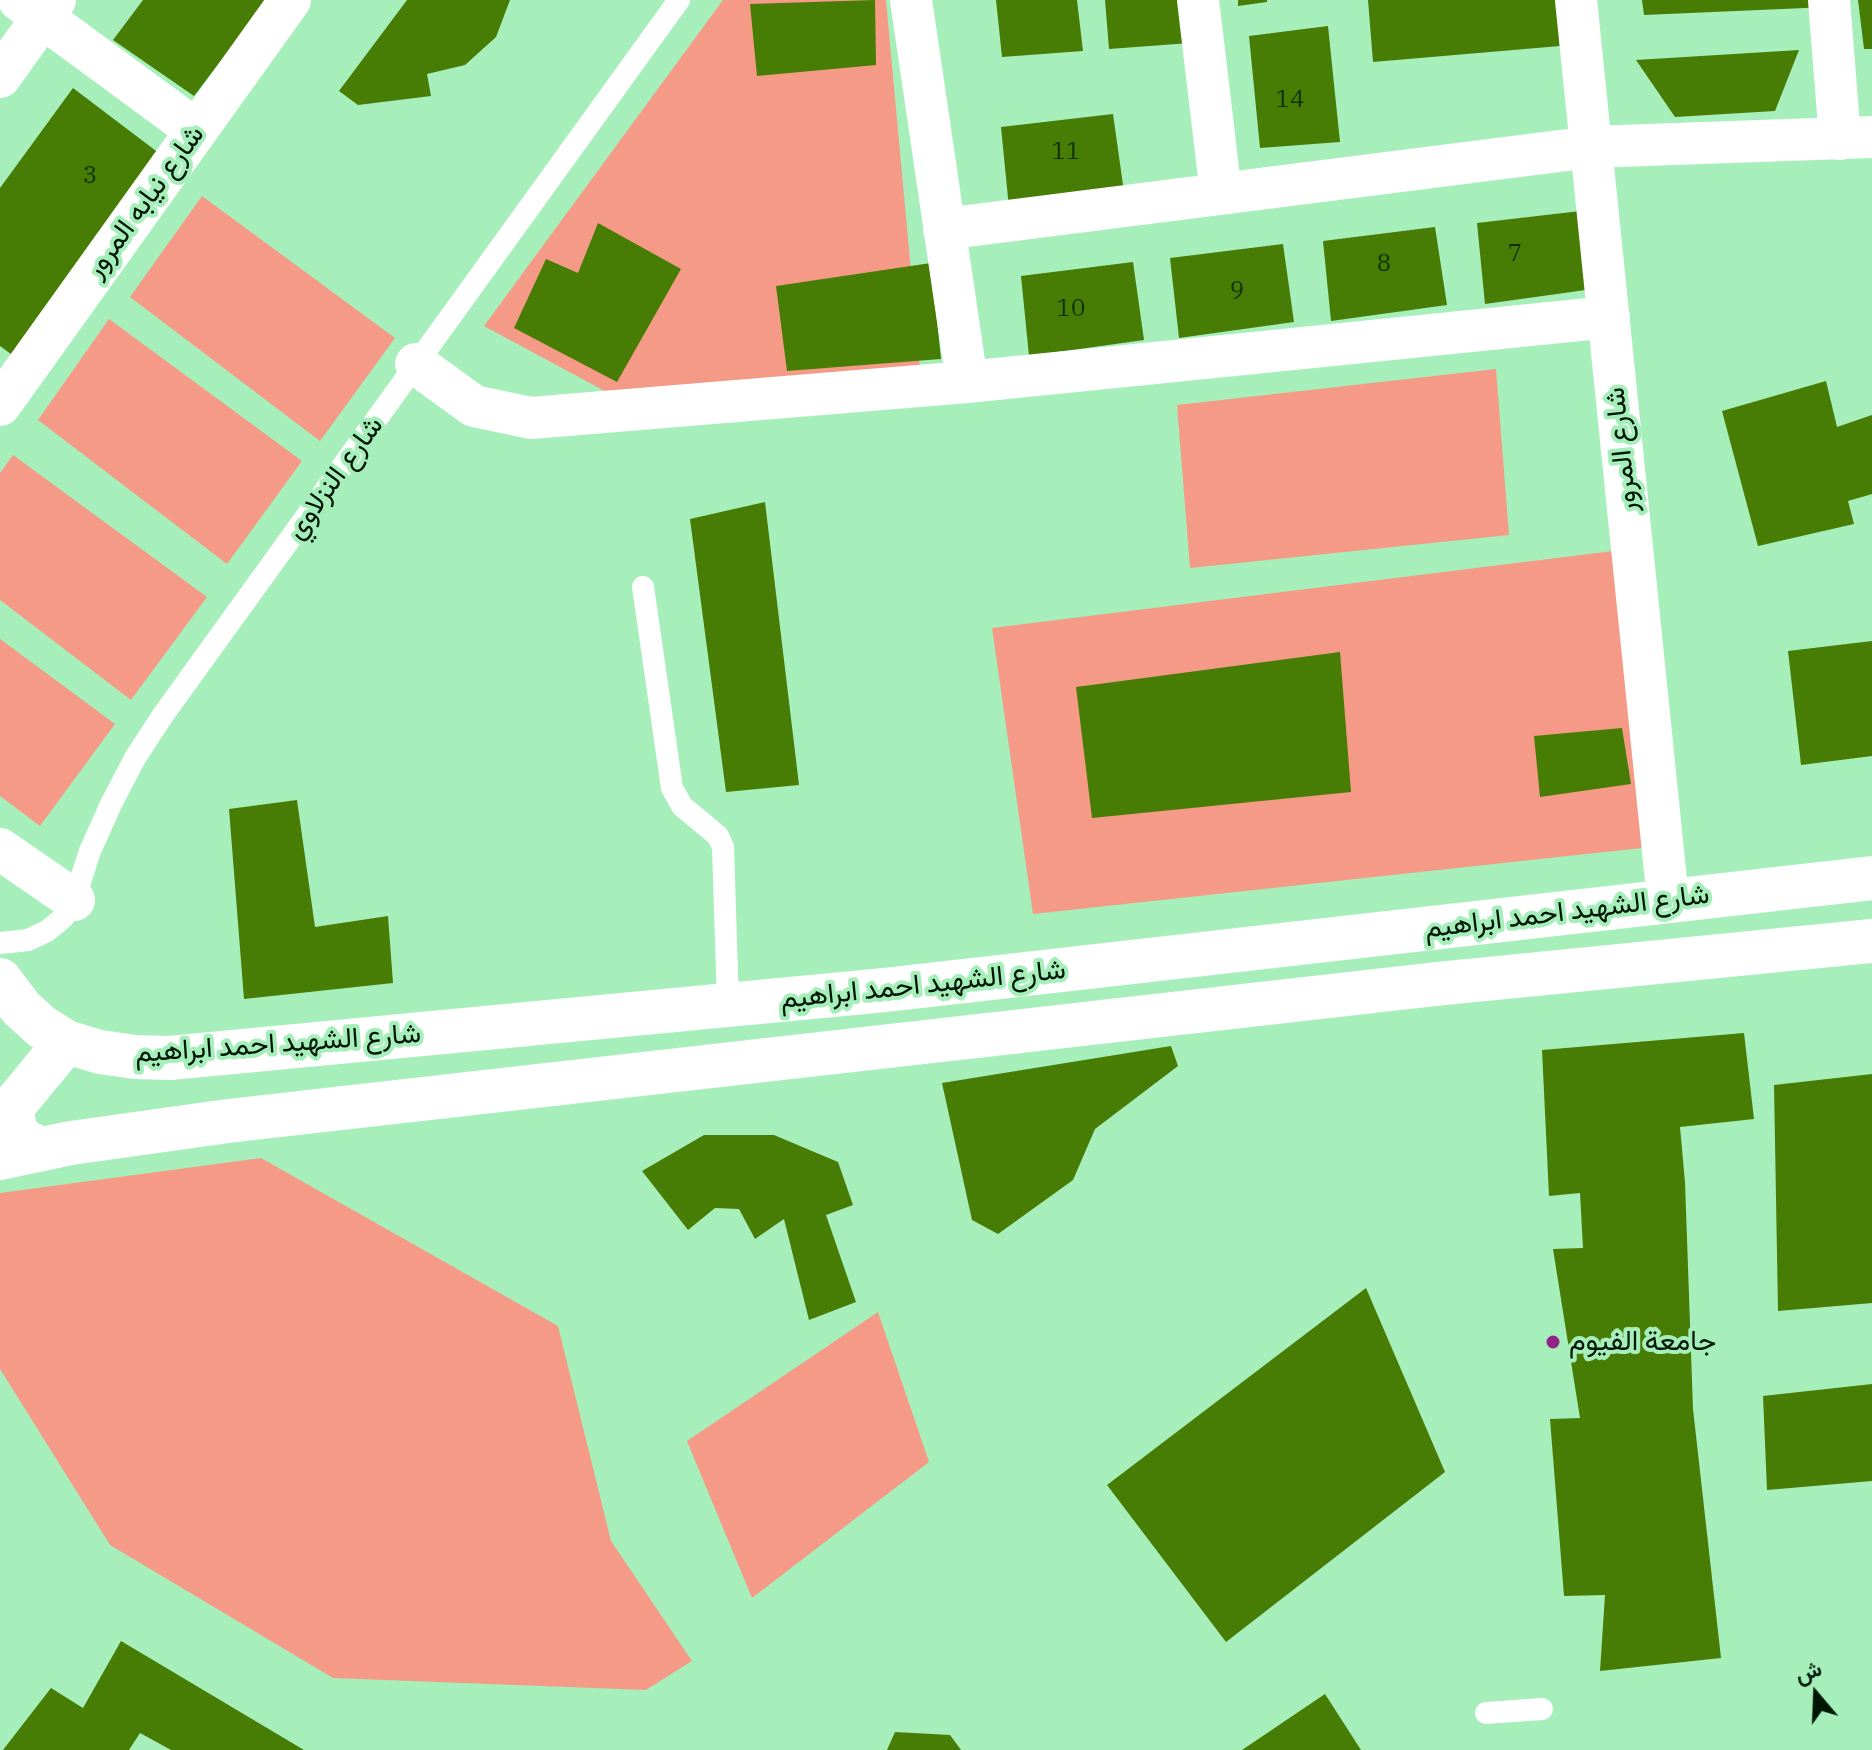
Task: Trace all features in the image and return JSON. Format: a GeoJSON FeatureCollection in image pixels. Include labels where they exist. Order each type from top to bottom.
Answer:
{"type":"FeatureCollection","features":[{"type":"Feature","properties":{"kind":"main road","name":"شارع الشهيد احمد ابراهيم"},"geometry":{"type":"LineString","coordinates":[[0,980],[21,1008],[42,1027],[66,1042],[100,1052],[170,1058],[914,987],[1872,878]]}},
{"type":"Feature","properties":{"kind":"main road","name":"شارع الشهيد احمد ابراهيم"},"geometry":{"type":"LineString","coordinates":[[19,1153],[228,1121],[1436,984],[1872,941]]}},
{"type":"Feature","properties":{"kind":"main road"},"geometry":{"type":"LineString","coordinates":[[728,1005],[736,1064]]}},
{"type":"Feature","properties":{"kind":"main road"},"geometry":{"type":"LineString","coordinates":[[19,1153],[27,1144],[18,1137],[13,1127],[14,1105],[66,1042]]}},
{"type":"Feature","properties":{"kind":"street","name":"شارع نيابه المرور"},"geometry":{"type":"LineString","coordinates":[[4,391],[290,0]]}},
{"type":"Feature","properties":{"kind":"street"},"geometry":{"type":"LineString","coordinates":[[911,0],[967,382]]}},
{"type":"Feature","properties":{"kind":"street"},"geometry":{"type":"LineString","coordinates":[[1198,0],[1221,194]]}},
{"type":"Feature","properties":{"kind":"street","name":"شارع المرور"},"geometry":{"type":"LineString","coordinates":[[1576,0],[1668,900]]}},
{"type":"Feature","properties":{"kind":"street"},"geometry":{"type":"LineString","coordinates":[[944,229],[1591,147],[1856,138],[1829,0]]}},
{"type":"Feature","properties":{"kind":"street"},"geometry":{"type":"LineString","coordinates":[[0,77],[39,6],[196,130]]}},
{"type":"Feature","properties":{"kind":"street"},"geometry":{"type":"LineString","coordinates":[[416,364],[474,406],[531,418],[967,382],[1609,317]]}},
{"type":"Feature","properties":{"kind":"street"},"geometry":{"type":"LineString","coordinates":[[0,849],[74,900]]}},
{"type":"Feature","properties":{"kind":"lane","name":"شارع النزلاوي"},"geometry":{"type":"LineString","coordinates":[[0,943],[28,940],[47,931],[63,918],[74,900],[90,851],[111,804],[135,758],[679,0]]}},
{"type":"Feature","properties":{"kind":"lane"},"geometry":{"type":"LineString","coordinates":[[643,587],[672,788],[682,806],[718,836],[723,847],[728,1005]]}},
{"type":"Feature","properties":{"kind":"lane"},"geometry":{"type":"LineString","coordinates":[[1486,1713],[1542,1709]]}},
{"type":"Feature","properties":{"kind":"shaded area"},"geometry":{"type":"Polygon","coordinates":[[[723,0],[886,0],[921,380],[627,403],[484,326],[723,0]]]}},
{"type":"Feature","properties":{"kind":"shaded area"},"geometry":{"type":"Polygon","coordinates":[[[202,196],[395,338],[320,441],[130,297],[202,196]]]}},
{"type":"Feature","properties":{"kind":"shaded area"},"geometry":{"type":"Polygon","coordinates":[[[109,319],[302,461],[227,564],[38,420],[109,319]]]}},
{"type":"Feature","properties":{"kind":"shaded area"},"geometry":{"type":"Polygon","coordinates":[[[1496,369],[1509,535],[1190,568],[1177,405],[1496,369]]]}},
{"type":"Feature","properties":{"kind":"shaded area"},"geometry":{"type":"Polygon","coordinates":[[[13,455],[207,597],[131,700],[0,600],[0,473],[13,455]]]}},
{"type":"Feature","properties":{"kind":"shaded area"},"geometry":{"type":"Polygon","coordinates":[[[1621,550],[1651,847],[1033,914],[992,628],[1621,550]]]}},
{"type":"Feature","properties":{"kind":"shaded area"},"geometry":{"type":"Polygon","coordinates":[[[0,639],[115,724],[40,826],[0,796],[0,639]]]}},
{"type":"Feature","properties":{"kind":"shaded area"},"geometry":{"type":"Polygon","coordinates":[[[261,1158],[558,1326],[611,1541],[692,1661],[646,1690],[333,1678],[110,1545],[0,1369],[0,1193],[261,1158]]]}},
{"type":"Feature","properties":{"kind":"shaded area"},"geometry":{"type":"Polygon","coordinates":[[[878,1312],[929,1462],[752,1598],[687,1441],[878,1312]]]}},
{"type":"Feature","properties":{"kind":"building"},"geometry":{"type":"Polygon","coordinates":[[[143,0],[267,0],[194,96],[113,40],[143,0]]]}},
{"type":"Feature","properties":{"kind":"building"},"geometry":{"type":"Polygon","coordinates":[[[407,0],[510,0],[496,37],[465,65],[427,74],[431,96],[358,105],[339,91],[407,0]]]}},
{"type":"Feature","properties":{"kind":"building"},"geometry":{"type":"Polygon","coordinates":[[[875,0],[876,65],[757,76],[750,4],[875,0]]]}},
{"type":"Feature","properties":{"kind":"building"},"geometry":{"type":"Polygon","coordinates":[[[996,0],[1077,0],[1083,51],[1002,57],[996,0]]]}},
{"type":"Feature","properties":{"kind":"building"},"geometry":{"type":"Polygon","coordinates":[[[1105,0],[1186,0],[1190,43],[1109,49],[1105,0]]]}},
{"type":"Feature","properties":{"kind":"building"},"geometry":{"type":"Polygon","coordinates":[[[1238,0],[1267,0],[1267,2],[1238,6],[1238,0]]]}},
{"type":"Feature","properties":{"kind":"building"},"geometry":{"type":"Polygon","coordinates":[[[1368,0],[1557,0],[1560,46],[1373,62],[1368,0]]]}},
{"type":"Feature","properties":{"kind":"building"},"geometry":{"type":"Polygon","coordinates":[[[1642,0],[1828,0],[1828,7],[1644,15],[1642,0]]]}},
{"type":"Feature","properties":{"kind":"building"},"geometry":{"type":"Polygon","coordinates":[[[1858,0],[1872,0],[1872,49],[1864,49],[1858,0]]]}},
{"type":"Feature","properties":{"kind":"building"},"geometry":{"type":"Polygon","coordinates":[[[1328,26],[1340,142],[1260,148],[1249,36],[1328,26]]]}},
{"type":"Feature","properties":{"kind":"building"},"geometry":{"type":"Polygon","coordinates":[[[1799,50],[1775,111],[1675,117],[1636,60],[1799,50]]]}},
{"type":"Feature","properties":{"kind":"building"},"geometry":{"type":"Polygon","coordinates":[[[73,88],[168,160],[19,360],[0,346],[0,188],[73,88]]]}},
{"type":"Feature","properties":{"kind":"building"},"geometry":{"type":"Polygon","coordinates":[[[1113,114],[1124,192],[1009,208],[1001,127],[1113,114]]]}},
{"type":"Feature","properties":{"kind":"building"},"geometry":{"type":"Polygon","coordinates":[[[1589,210],[1600,288],[1485,304],[1477,223],[1589,210]]]}},
{"type":"Feature","properties":{"kind":"building"},"geometry":{"type":"Polygon","coordinates":[[[598,223],[681,269],[617,382],[514,328],[546,259],[578,273],[598,223]]]}},
{"type":"Feature","properties":{"kind":"building"},"geometry":{"type":"Polygon","coordinates":[[[1435,227],[1447,305],[1331,321],[1323,241],[1435,227]]]}},
{"type":"Feature","properties":{"kind":"building"},"geometry":{"type":"Polygon","coordinates":[[[1283,244],[1294,322],[1179,338],[1170,258],[1283,244]]]}},
{"type":"Feature","properties":{"kind":"building"},"geometry":{"type":"Polygon","coordinates":[[[1133,262],[1144,340],[1029,356],[1021,276],[1133,262]]]}},
{"type":"Feature","properties":{"kind":"building"},"geometry":{"type":"Polygon","coordinates":[[[931,263],[941,359],[787,371],[776,286],[931,263]]]}},
{"type":"Feature","properties":{"kind":"building"},"geometry":{"type":"Polygon","coordinates":[[[1826,381],[1837,427],[1872,415],[1872,494],[1848,501],[1854,524],[1758,546],[1722,411],[1826,381]]]}},
{"type":"Feature","properties":{"kind":"building"},"geometry":{"type":"Polygon","coordinates":[[[765,502],[799,785],[726,792],[690,519],[765,502]]]}},
{"type":"Feature","properties":{"kind":"building"},"geometry":{"type":"Polygon","coordinates":[[[1872,641],[1872,756],[1801,765],[1788,651],[1872,641]]]}},
{"type":"Feature","properties":{"kind":"building"},"geometry":{"type":"Polygon","coordinates":[[[1340,652],[1351,792],[1092,818],[1076,687],[1340,652]]]}},
{"type":"Feature","properties":{"kind":"building"},"geometry":{"type":"Polygon","coordinates":[[[1622,728],[1631,784],[1540,797],[1534,736],[1622,728]]]}},
{"type":"Feature","properties":{"kind":"building"},"geometry":{"type":"Polygon","coordinates":[[[297,800],[315,927],[388,916],[393,983],[244,999],[229,809],[297,800]]]}},
{"type":"Feature","properties":{"kind":"building"},"geometry":{"type":"Polygon","coordinates":[[[1744,1033],[1754,1119],[1680,1127],[1685,1182],[1693,1409],[1721,1658],[1600,1671],[1605,1595],[1564,1596],[1550,1419],[1580,1418],[1553,1249],[1583,1248],[1580,1193],[1549,1196],[1542,1050],[1744,1033]]]}},
{"type":"Feature","properties":{"kind":"building"},"geometry":{"type":"Polygon","coordinates":[[[1171,1046],[1178,1066],[1095,1129],[1073,1180],[998,1234],[972,1220],[942,1083],[1171,1046]]]}},
{"type":"Feature","properties":{"kind":"building"},"geometry":{"type":"Polygon","coordinates":[[[1872,1074],[1872,1303],[1778,1311],[1774,1085],[1872,1074]]]}},
{"type":"Feature","properties":{"kind":"building"},"geometry":{"type":"Polygon","coordinates":[[[704,1135],[774,1135],[838,1162],[853,1205],[826,1215],[856,1302],[809,1320],[784,1219],[755,1239],[739,1209],[715,1208],[688,1230],[642,1171],[704,1135]]]}},
{"type":"Feature","properties":{"kind":"building"},"geometry":{"type":"Polygon","coordinates":[[[1366,1288],[1445,1472],[1226,1642],[1107,1485],[1366,1288]]]}},
{"type":"Feature","properties":{"kind":"building"},"geometry":{"type":"Polygon","coordinates":[[[1872,1384],[1872,1481],[1767,1490],[1763,1396],[1872,1384]]]}},
{"type":"Feature","properties":{"kind":"building"},"geometry":{"type":"Polygon","coordinates":[[[121,1641],[304,1750],[171,1750],[140,1733],[129,1750],[3,1750],[51,1688],[83,1708],[121,1641]]]}},
{"type":"Feature","properties":{"kind":"building"},"geometry":{"type":"Polygon","coordinates":[[[1325,1694],[1361,1750],[1242,1750],[1325,1694]]]}},
{"type":"Feature","properties":{"kind":"building"},"geometry":{"type":"Polygon","coordinates":[[[895,1732],[950,1735],[961,1750],[887,1750],[895,1732]]]}},
{"type":"Feature","properties":{"kind":"place","name":"جامعة الفيوم"},"geometry":{"type":"Point","coordinates":[1553,1342]}}]}
